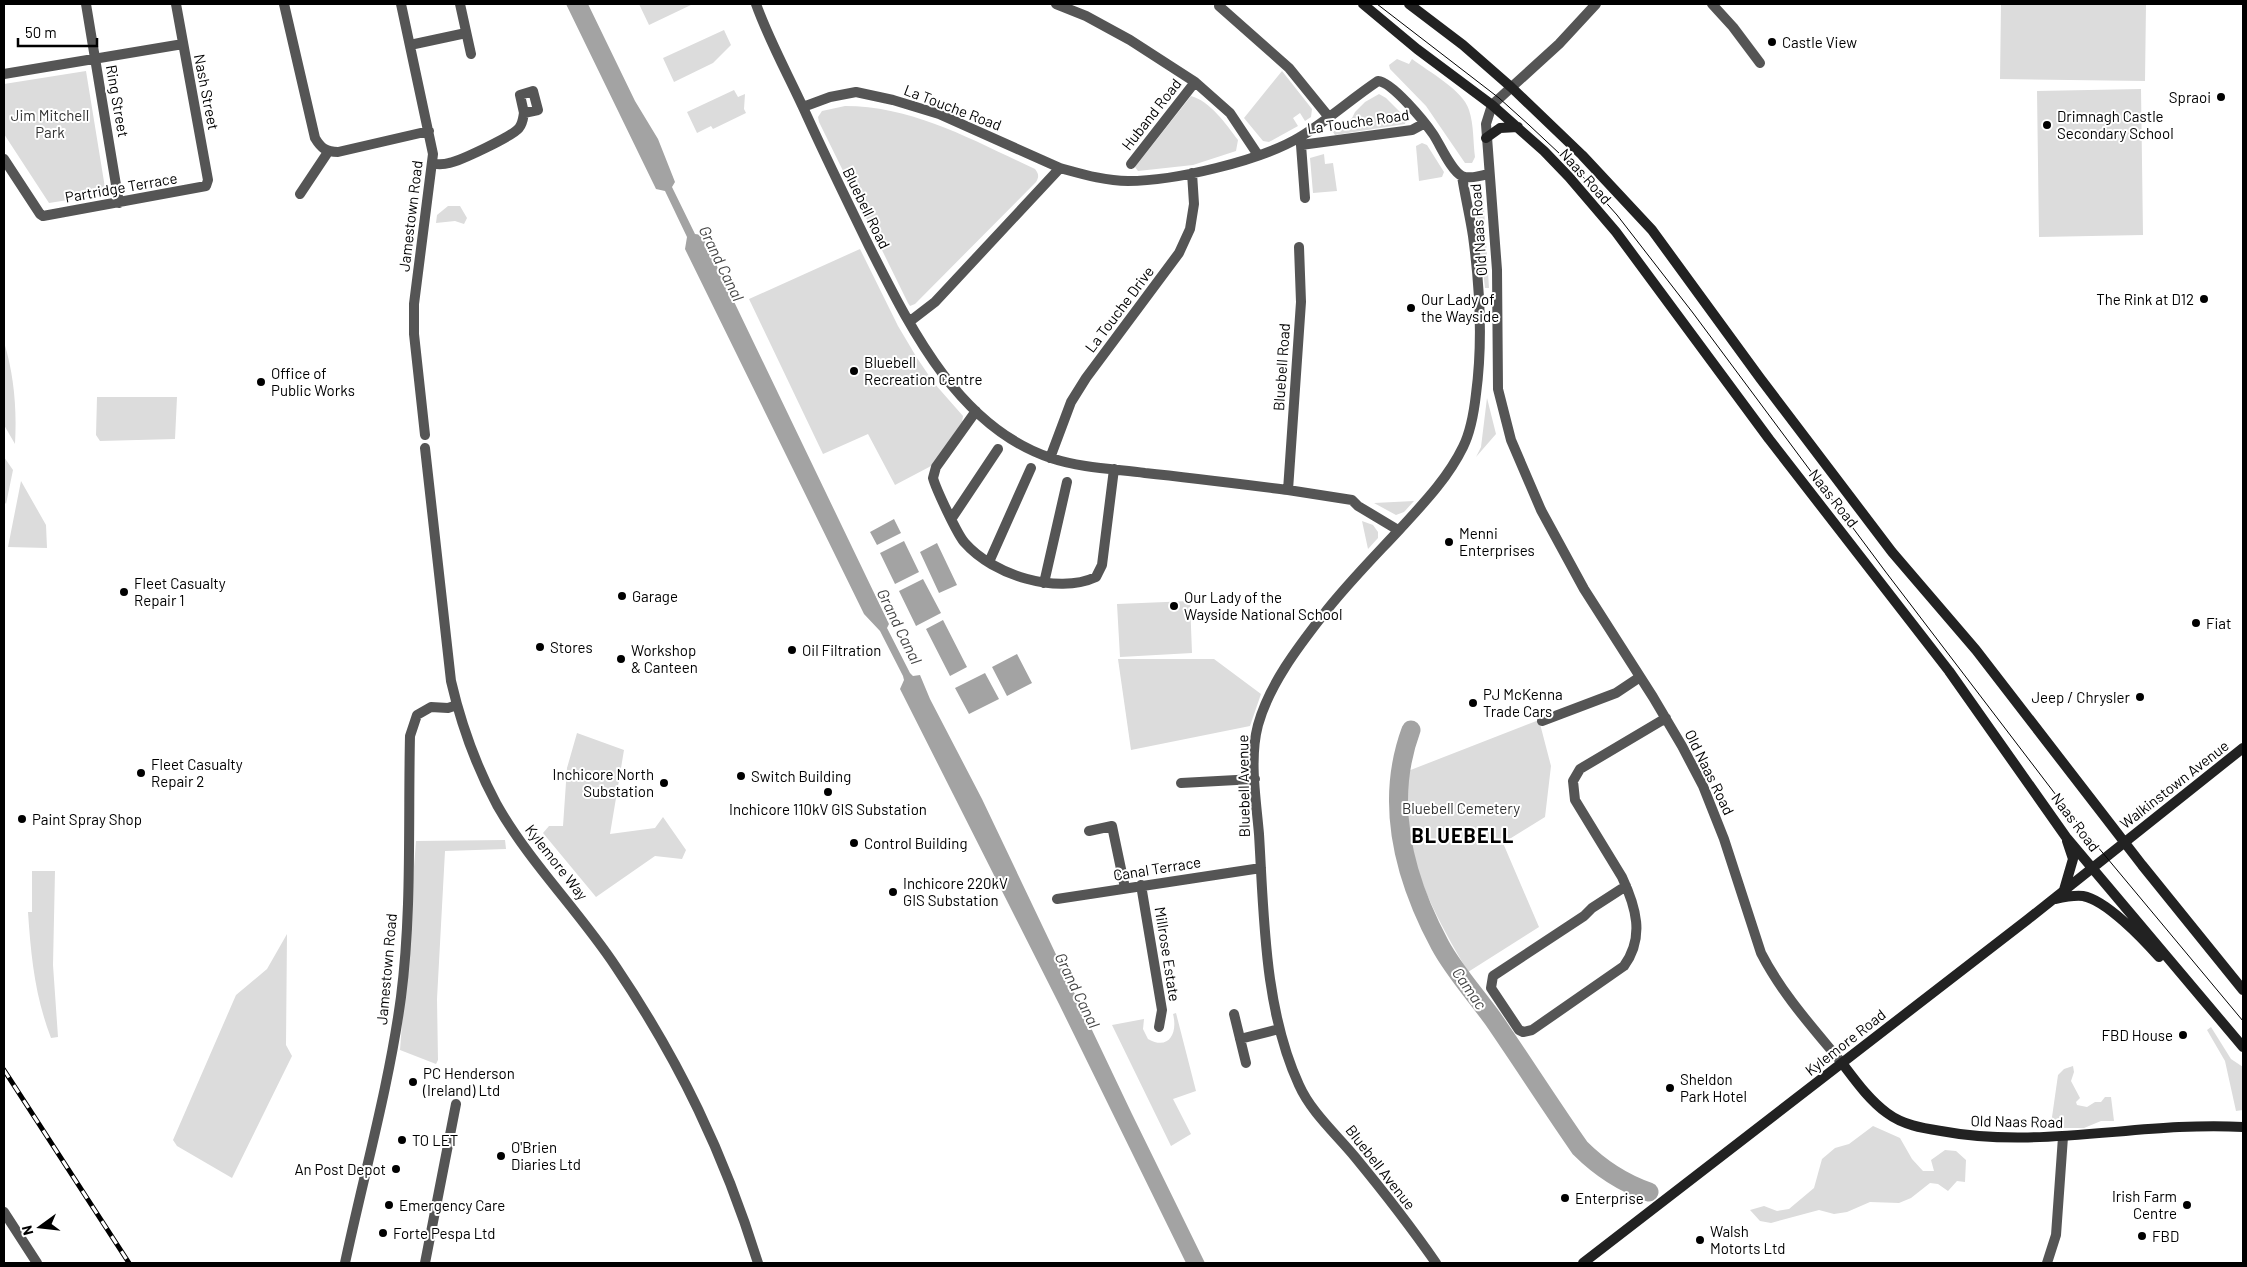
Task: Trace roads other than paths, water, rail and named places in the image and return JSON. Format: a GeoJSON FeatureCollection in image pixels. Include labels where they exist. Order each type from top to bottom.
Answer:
{"type":"FeatureCollection","features":[{"type":"Feature","properties":{"kind":"main road","name":"Naas Road"},"geometry":{"type":"LineString","coordinates":[[1363,4],[1417,49],[1492,105],[1518,127],[1569,177],[1616,232],[1769,439],[1949,671],[2066,837],[2243,1047]]}},
{"type":"Feature","properties":{"kind":"main road","name":"Naas Road"},"geometry":{"type":"LineString","coordinates":[[1409,4],[1464,46],[1511,86],[1582,155],[1652,230],[1862,513],[1912,576],[1976,650],[2124,843],[2243,990]]}},
{"type":"Feature","properties":{"kind":"main road"},"geometry":{"type":"LineString","coordinates":[[1486,138],[1500,128],[1518,127]]}},
{"type":"Feature","properties":{"kind":"main road","name":"Walkinstown Avenue"},"geometry":{"type":"LineString","coordinates":[[2124,843],[2243,748]]}},
{"type":"Feature","properties":{"kind":"main road"},"geometry":{"type":"LineString","coordinates":[[2063,891],[2073,859],[2066,837]]}},
{"type":"Feature","properties":{"kind":"main road","name":"Kylemore Road"},"geometry":{"type":"LineString","coordinates":[[1583,1263],[2124,843]]}},
{"type":"Feature","properties":{"kind":"main road"},"geometry":{"type":"LineString","coordinates":[[2051,901],[2066,896],[2083,896],[2097,903],[2124,922],[2173,972],[2194,989]]}},
{"type":"Feature","properties":{"kind":"main road","name":"Old Naas Road"},"geometry":{"type":"LineString","coordinates":[[1842,1062],[1866,1093],[1888,1114],[1913,1126],[1984,1138],[2063,1137],[2170,1129],[2243,1128]]}},
{"type":"Feature","properties":{"kind":"street","name":"Ring Street"},"geometry":{"type":"LineString","coordinates":[[86,4],[119,203]]}},
{"type":"Feature","properties":{"kind":"street","name":"Nash Street"},"geometry":{"type":"LineString","coordinates":[[176,4],[208,180],[206,186]]}},
{"type":"Feature","properties":{"kind":"street"},"geometry":{"type":"LineString","coordinates":[[284,4],[315,138],[320,146],[328,152],[338,152],[429,131]]}},
{"type":"Feature","properties":{"kind":"street","name":"Jamestown Road"},"geometry":{"type":"LineString","coordinates":[[401,4],[429,131],[433,164],[414,304],[414,334],[425,435]]}},
{"type":"Feature","properties":{"kind":"street"},"geometry":{"type":"LineString","coordinates":[[460,4],[471,54]]}},
{"type":"Feature","properties":{"kind":"street","name":"Bluebell Road"},"geometry":{"type":"LineString","coordinates":[[756,4],[775,49],[858,225],[909,322],[934,361],[966,402],[994,427],[1018,443],[1050,458],[1084,466],[1288,490],[1352,500],[1358,506],[1398,530]]}},
{"type":"Feature","properties":{"kind":"street","name":"Huband Road"},"geometry":{"type":"LineString","coordinates":[[1056,4],[1086,16],[1130,40],[1161,58],[1195,82],[1230,113],[1258,155]]}},
{"type":"Feature","properties":{"kind":"street"},"geometry":{"type":"LineString","coordinates":[[1492,105],[1564,39],[1596,4]]}},
{"type":"Feature","properties":{"kind":"street"},"geometry":{"type":"LineString","coordinates":[[1712,4],[1733,27],[1760,63]]}},
{"type":"Feature","properties":{"kind":"street"},"geometry":{"type":"LineString","coordinates":[[1219,6],[1289,68],[1328,116]]}},
{"type":"Feature","properties":{"kind":"street"},"geometry":{"type":"LineString","coordinates":[[410,45],[466,33]]}},
{"type":"Feature","properties":{"kind":"street"},"geometry":{"type":"LineString","coordinates":[[4,74],[182,44]]}},
{"type":"Feature","properties":{"kind":"street","name":"La Touche Road"},"geometry":{"type":"LineString","coordinates":[[1301,141],[1328,116],[1378,81],[1384,82]]}},
{"type":"Feature","properties":{"kind":"street","name":"Huband Road"},"geometry":{"type":"LineString","coordinates":[[1131,164],[1195,82]]}},
{"type":"Feature","properties":{"kind":"street","name":"Bluebell Avenue"},"geometry":{"type":"LineString","coordinates":[[1384,82],[1425,123],[1456,172],[1462,176],[1473,236],[1478,298],[1479,371],[1475,406],[1464,447],[1441,482],[1323,615],[1273,690],[1257,728],[1255,779],[1272,995],[1286,1054],[1300,1088],[1309,1103],[1358,1160],[1436,1263]]}},
{"type":"Feature","properties":{"kind":"street","name":"La Touche Road"},"geometry":{"type":"LineString","coordinates":[[803,107],[830,97],[856,92],[893,100],[939,114],[1060,168],[1097,177],[1127,181],[1166,178],[1192,173],[1301,141],[1412,130],[1425,123]]}},
{"type":"Feature","properties":{"kind":"street","name":"Old Naas Road"},"geometry":{"type":"LineString","coordinates":[[1492,105],[1486,124],[1486,138],[1497,270],[1498,389],[1511,440],[1541,510],[1584,589],[1666,718],[1699,779],[1716,818],[1761,953],[1769,970],[1792,1002],[1842,1062]]}},
{"type":"Feature","properties":{"kind":"street"},"geometry":{"type":"LineString","coordinates":[[433,164],[449,163],[460,159],[499,140],[518,129],[523,120],[524,113]]}},
{"type":"Feature","properties":{"kind":"street"},"geometry":{"type":"LineString","coordinates":[[1301,141],[1305,198]]}},
{"type":"Feature","properties":{"kind":"street"},"geometry":{"type":"LineString","coordinates":[[300,194],[328,152]]}},
{"type":"Feature","properties":{"kind":"street","name":"Partridge Terrace"},"geometry":{"type":"LineString","coordinates":[[4,159],[42,216],[206,186]]}},
{"type":"Feature","properties":{"kind":"street"},"geometry":{"type":"LineString","coordinates":[[909,322],[935,302],[1060,168]]}},
{"type":"Feature","properties":{"kind":"street","name":"La Touche Drive"},"geometry":{"type":"LineString","coordinates":[[1050,458],[1071,402],[1086,378],[1179,253],[1190,228],[1194,204],[1192,173]]}},
{"type":"Feature","properties":{"kind":"street"},"geometry":{"type":"LineString","coordinates":[[1462,176],[1488,174]]}},
{"type":"Feature","properties":{"kind":"street","name":"Bluebell Road"},"geometry":{"type":"LineString","coordinates":[[1288,490],[1301,302],[1299,247]]}},
{"type":"Feature","properties":{"kind":"street"},"geometry":{"type":"LineString","coordinates":[[1478,298],[1497,298]]}},
{"type":"Feature","properties":{"kind":"street"},"geometry":{"type":"LineString","coordinates":[[976,411],[933,474],[935,484],[964,542],[989,562],[1005,570],[1044,584],[1090,579],[1099,572],[1114,469]]}},
{"type":"Feature","properties":{"kind":"street","name":"Kylemore Way"},"geometry":{"type":"LineString","coordinates":[[425,448],[449,666],[457,705],[476,763],[498,805],[528,850],[616,965],[684,1079],[709,1129],[733,1188],[758,1263]]}},
{"type":"Feature","properties":{"kind":"street"},"geometry":{"type":"LineString","coordinates":[[952,518],[998,449]]}},
{"type":"Feature","properties":{"kind":"street"},"geometry":{"type":"LineString","coordinates":[[989,562],[1031,468]]}},
{"type":"Feature","properties":{"kind":"street"},"geometry":{"type":"LineString","coordinates":[[1044,584],[1067,482]]}},
{"type":"Feature","properties":{"kind":"street"},"geometry":{"type":"LineString","coordinates":[[1542,721],[1616,693],[1640,677]]}},
{"type":"Feature","properties":{"kind":"street","name":"Jamestown Road"},"geometry":{"type":"LineString","coordinates":[[345,1263],[392,1055],[401,995],[406,938],[410,736],[417,715],[431,707],[448,708],[457,705]]}},
{"type":"Feature","properties":{"kind":"street"},"geometry":{"type":"LineString","coordinates":[[1626,886],[1492,978],[1491,988],[1519,1030],[1523,1032],[1532,1030],[1624,966],[1637,937],[1636,912],[1626,886],[1575,800],[1573,781],[1580,769],[1666,718]]}},
{"type":"Feature","properties":{"kind":"street"},"geometry":{"type":"LineString","coordinates":[[1181,783],[1255,779]]}},
{"type":"Feature","properties":{"kind":"street"},"geometry":{"type":"LineString","coordinates":[[1089,831],[1112,826],[1125,888]]}},
{"type":"Feature","properties":{"kind":"street","name":"Canal Terrace"},"geometry":{"type":"LineString","coordinates":[[1057,899],[1261,868]]}},
{"type":"Feature","properties":{"kind":"street","name":"Millrose Estate"},"geometry":{"type":"LineString","coordinates":[[1141,885],[1162,1010],[1159,1027]]}},
{"type":"Feature","properties":{"kind":"street"},"geometry":{"type":"LineString","coordinates":[[1234,1014],[1246,1062]]}},
{"type":"Feature","properties":{"kind":"street"},"geometry":{"type":"LineString","coordinates":[[1240,1039],[1279,1029]]}},
{"type":"Feature","properties":{"kind":"street"},"geometry":{"type":"LineString","coordinates":[[425,1263],[456,1104]]}},
{"type":"Feature","properties":{"kind":"street"},"geometry":{"type":"LineString","coordinates":[[2047,1263],[2056,1235],[2063,1137]]}},
{"type":"Feature","properties":{"kind":"street"},"geometry":{"type":"LineString","coordinates":[[4,1212],[37,1263]]}},
{"type":"Feature","properties":{"kind":"waterway","name":"Camac"},"geometry":{"type":"LineString","coordinates":[[1411,730],[1403,757],[1399,785],[1399,812],[1402,840],[1408,867],[1427,920],[1458,973],[1493,1019],[1580,1148],[1612,1174],[1649,1192]]}},
{"type":"Feature","properties":{"kind":"tram line"},"geometry":{"type":"LineString","coordinates":[[1377,4],[1499,98],[1576,169],[1617,215],[2072,816],[2243,1021]]}},
{"type":"Feature","properties":{"kind":"railway"},"geometry":{"type":"LineString","coordinates":[[4,1070],[129,1263]]}},
{"type":"Feature","properties":{"kind":"place","name":"Castle View"},"geometry":{"type":"Point","coordinates":[1772,42]}},
{"type":"Feature","properties":{"kind":"place","name":"Spraoi"},"geometry":{"type":"Point","coordinates":[2221,97]}},
{"type":"Feature","properties":{"kind":"place","name":"Drimnagh Castle Secondary School"},"geometry":{"type":"Point","coordinates":[2047,125]}},
{"type":"Feature","properties":{"kind":"place","name":"The Rink at D12"},"geometry":{"type":"Point","coordinates":[2204,299]}},
{"type":"Feature","properties":{"kind":"place","name":"Our Lady of the Wayside"},"geometry":{"type":"Point","coordinates":[1411,308]}},
{"type":"Feature","properties":{"kind":"place","name":"Bluebell Recreation Centre"},"geometry":{"type":"Point","coordinates":[854,371]}},
{"type":"Feature","properties":{"kind":"place","name":"Office of Public Works"},"geometry":{"type":"Point","coordinates":[261,382]}},
{"type":"Feature","properties":{"kind":"place","name":"Menni Enterprises"},"geometry":{"type":"Point","coordinates":[1449,542]}},
{"type":"Feature","properties":{"kind":"place","name":"Fleet Casualty Repair 1"},"geometry":{"type":"Point","coordinates":[124,592]}},
{"type":"Feature","properties":{"kind":"place","name":"Garage"},"geometry":{"type":"Point","coordinates":[622,596]}},
{"type":"Feature","properties":{"kind":"place","name":"Our Lady of the Wayside National School"},"geometry":{"type":"Point","coordinates":[1174,606]}},
{"type":"Feature","properties":{"kind":"place","name":"Fiat"},"geometry":{"type":"Point","coordinates":[2196,623]}},
{"type":"Feature","properties":{"kind":"place","name":"Stores"},"geometry":{"type":"Point","coordinates":[540,647]}},
{"type":"Feature","properties":{"kind":"place","name":"Oil Filtration"},"geometry":{"type":"Point","coordinates":[792,650]}},
{"type":"Feature","properties":{"kind":"place","name":"Workshop & Canteen"},"geometry":{"type":"Point","coordinates":[621,659]}},
{"type":"Feature","properties":{"kind":"place","name":"Jeep / Chrysler"},"geometry":{"type":"Point","coordinates":[2140,697]}},
{"type":"Feature","properties":{"kind":"place","name":"PJ McKenna Trade Cars"},"geometry":{"type":"Point","coordinates":[1473,703]}},
{"type":"Feature","properties":{"kind":"place","name":"Fleet Casualty Repair 2"},"geometry":{"type":"Point","coordinates":[141,773]}},
{"type":"Feature","properties":{"kind":"place","name":"Switch Building"},"geometry":{"type":"Point","coordinates":[741,776]}},
{"type":"Feature","properties":{"kind":"place","name":"Inchicore North Substation"},"geometry":{"type":"Point","coordinates":[664,783]}},
{"type":"Feature","properties":{"kind":"place","name":"Inchicore 110kV GIS Substation"},"geometry":{"type":"Point","coordinates":[828,792]}},
{"type":"Feature","properties":{"kind":"place","name":"Paint Spray Shop"},"geometry":{"type":"Point","coordinates":[22,819]}},
{"type":"Feature","properties":{"kind":"place","name":"Control Building"},"geometry":{"type":"Point","coordinates":[854,843]}},
{"type":"Feature","properties":{"kind":"place","name":"Inchicore 220kV GIS Substation"},"geometry":{"type":"Point","coordinates":[893,892]}},
{"type":"Feature","properties":{"kind":"place","name":"FBD House"},"geometry":{"type":"Point","coordinates":[2183,1035]}},
{"type":"Feature","properties":{"kind":"place","name":"PC Henderson (Ireland) Ltd"},"geometry":{"type":"Point","coordinates":[413,1082]}},
{"type":"Feature","properties":{"kind":"place","name":"Sheldon Park Hotel"},"geometry":{"type":"Point","coordinates":[1670,1088]}},
{"type":"Feature","properties":{"kind":"place","name":"TO LET"},"geometry":{"type":"Point","coordinates":[402,1140]}},
{"type":"Feature","properties":{"kind":"place","name":"O'Brien Diaries Ltd"},"geometry":{"type":"Point","coordinates":[501,1156]}},
{"type":"Feature","properties":{"kind":"place","name":"An Post Depot"},"geometry":{"type":"Point","coordinates":[396,1169]}},
{"type":"Feature","properties":{"kind":"place","name":"Enterprise"},"geometry":{"type":"Point","coordinates":[1565,1198]}},
{"type":"Feature","properties":{"kind":"place","name":"Emergency Care"},"geometry":{"type":"Point","coordinates":[389,1205]}},
{"type":"Feature","properties":{"kind":"place","name":"Irish Farm Centre"},"geometry":{"type":"Point","coordinates":[2187,1205]}},
{"type":"Feature","properties":{"kind":"place","name":"Forte Pespa Ltd"},"geometry":{"type":"Point","coordinates":[383,1233]}},
{"type":"Feature","properties":{"kind":"place","name":"FBD"},"geometry":{"type":"Point","coordinates":[2142,1236]}},
{"type":"Feature","properties":{"kind":"place","name":"Walsh Motorts Ltd"},"geometry":{"type":"Point","coordinates":[1700,1240]}},
{"type":"Feature","properties":{"kind":"district","name":"BLUEBELL"},"geometry":{"type":"Point","coordinates":[1463,835]}},
{"type":"Feature","properties":{"kind":"park label","name":"Jim Mitchell Park"},"geometry":{"type":"Point","coordinates":[50,124]}},
{"type":"Feature","properties":{"kind":"park label","name":"Bluebell Cemetery"},"geometry":{"type":"Point","coordinates":[1461,808]}},
{"type":"Feature","properties":{"kind":"water label","name":"Grand Canal"},"geometry":{"type":"Point","coordinates":[722,263]}},
{"type":"Feature","properties":{"kind":"water label","name":"Grand Canal"},"geometry":{"type":"Point","coordinates":[900,626]}},
{"type":"Feature","properties":{"kind":"water label","name":"Grand Canal"},"geometry":{"type":"Point","coordinates":[1078,990]}}]}
